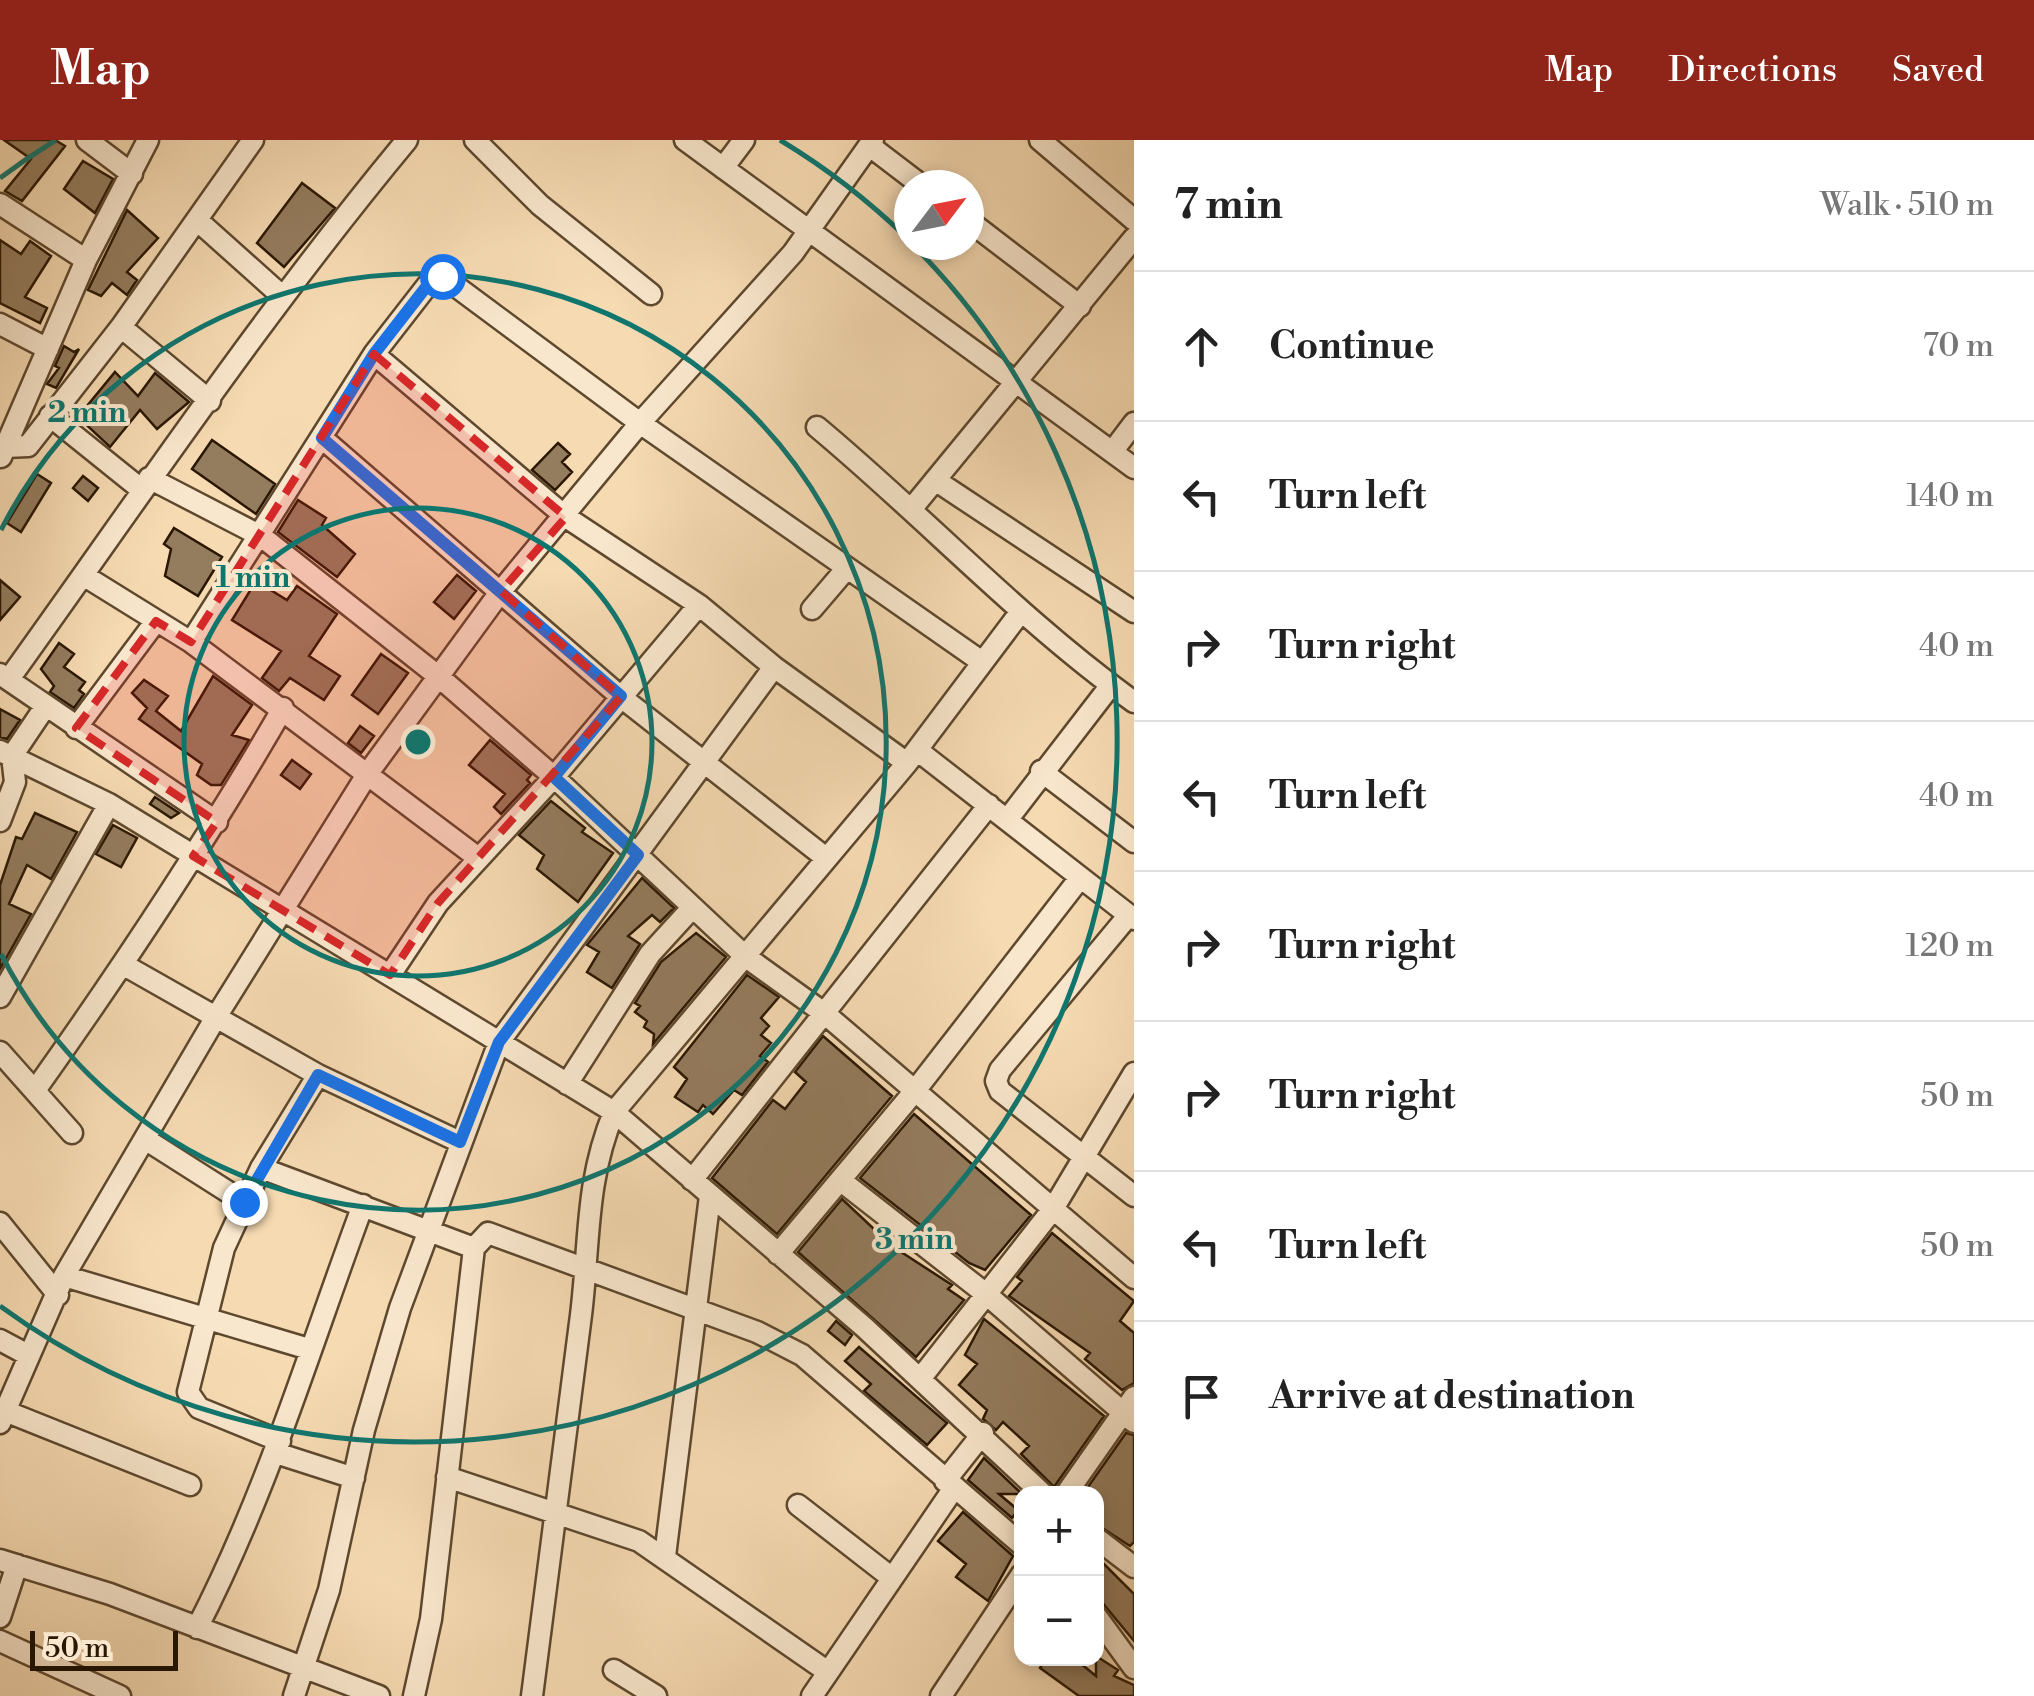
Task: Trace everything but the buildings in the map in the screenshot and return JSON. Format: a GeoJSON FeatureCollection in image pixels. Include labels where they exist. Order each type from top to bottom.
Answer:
{"type":"FeatureCollection","features":[{"type":"Feature","properties":{"kind":"street"},"geometry":{"type":"LineString","coordinates":[[87,140],[132,174]]}},
{"type":"Feature","properties":{"kind":"street"},"geometry":{"type":"LineString","coordinates":[[3,453],[86,260],[148,140]]}},
{"type":"Feature","properties":{"kind":"street"},"geometry":{"type":"LineString","coordinates":[[3,453],[28,446],[121,327],[254,140]]}},
{"type":"Feature","properties":{"kind":"street"},"geometry":{"type":"LineString","coordinates":[[217,822],[4,676],[84,575],[283,297],[407,140]]}},
{"type":"Feature","properties":{"kind":"street"},"geometry":{"type":"LineString","coordinates":[[475,140],[540,205],[651,294]]}},
{"type":"Feature","properties":{"kind":"street"},"geometry":{"type":"LineString","coordinates":[[685,140],[1134,468]]}},
{"type":"Feature","properties":{"kind":"street"},"geometry":{"type":"LineString","coordinates":[[723,168],[744,140]]}},
{"type":"Feature","properties":{"kind":"street"},"geometry":{"type":"LineString","coordinates":[[1040,140],[1134,220]]}},
{"type":"Feature","properties":{"kind":"street"},"geometry":{"type":"LineString","coordinates":[[190,1485],[1,1414],[60,1286],[216,1016],[368,773],[501,591],[640,423],[810,231],[872,143],[904,170]]}},
{"type":"Feature","properties":{"kind":"street"},"geometry":{"type":"LineString","coordinates":[[0,204],[86,260]]}},
{"type":"Feature","properties":{"kind":"street"},"geometry":{"type":"LineString","coordinates":[[197,220],[283,297]]}},
{"type":"Feature","properties":{"kind":"street"},"geometry":{"type":"LineString","coordinates":[[984,233],[1080,306]]}},
{"type":"Feature","properties":{"kind":"street"},"geometry":{"type":"LineString","coordinates":[[913,507],[1134,238]]}},
{"type":"Feature","properties":{"kind":"street"},"geometry":{"type":"LineString","coordinates":[[190,642],[374,354],[430,282],[442,276],[640,423],[982,662]]}},
{"type":"Feature","properties":{"kind":"street"},"geometry":{"type":"LineString","coordinates":[[0,324],[48,349]]}},
{"type":"Feature","properties":{"kind":"street"},"geometry":{"type":"LineString","coordinates":[[121,327],[210,401]]}},
{"type":"Feature","properties":{"kind":"street"},"geometry":{"type":"LineString","coordinates":[[374,354],[566,517],[699,605],[774,667],[989,805],[1131,917],[1000,1070],[996,1081],[1000,1091],[1083,1160],[1134,1196]]}},
{"type":"Feature","properties":{"kind":"street"},"geometry":{"type":"LineString","coordinates":[[50,416],[146,484],[261,536],[438,676],[554,777],[746,957],[824,1013],[1134,1278]]}},
{"type":"Feature","properties":{"kind":"street"},"geometry":{"type":"LineString","coordinates":[[1112,452],[1134,423]]}},
{"type":"Feature","properties":{"kind":"street"},"geometry":{"type":"LineString","coordinates":[[817,427],[913,507],[1020,614],[1134,702]]}},
{"type":"Feature","properties":{"kind":"street"},"geometry":{"type":"LineString","coordinates":[[322,438],[621,696],[826,858]]}},
{"type":"Feature","properties":{"kind":"street"},"geometry":{"type":"LineString","coordinates":[[935,480],[1134,612]]}},
{"type":"Feature","properties":{"kind":"street"},"geometry":{"type":"LineString","coordinates":[[812,610],[847,568]]}},
{"type":"Feature","properties":{"kind":"street"},"geometry":{"type":"LineString","coordinates":[[84,575],[190,642],[283,708],[477,857]]}},
{"type":"Feature","properties":{"kind":"street"},"geometry":{"type":"LineString","coordinates":[[390,976],[438,903],[554,777],[699,605]]}},
{"type":"Feature","properties":{"kind":"street"},"geometry":{"type":"LineString","coordinates":[[532,1696],[586,1271],[594,1170],[614,1112],[912,756],[1020,614]]}},
{"type":"Feature","properties":{"kind":"street"},"geometry":{"type":"LineString","coordinates":[[76,728],[156,621]]}},
{"type":"Feature","properties":{"kind":"street"},"geometry":{"type":"LineString","coordinates":[[294,1696],[329,1590],[354,1478],[400,1308],[499,1042],[774,667]]}},
{"type":"Feature","properties":{"kind":"street"},"geometry":{"type":"LineString","coordinates":[[1007,820],[1111,685]]}},
{"type":"Feature","properties":{"kind":"street"},"geometry":{"type":"LineString","coordinates":[[6,754],[45,707]]}},
{"type":"Feature","properties":{"kind":"street"},"geometry":{"type":"LineString","coordinates":[[36,1088],[124,966],[217,822],[283,708]]}},
{"type":"Feature","properties":{"kind":"street"},"geometry":{"type":"LineString","coordinates":[[6,754],[109,804],[614,1112],[983,1433],[1036,1486]]}},
{"type":"Feature","properties":{"kind":"street"},"geometry":{"type":"LineString","coordinates":[[0,821],[15,782],[6,754]]}},
{"type":"Feature","properties":{"kind":"street"},"geometry":{"type":"LineString","coordinates":[[1041,772],[1134,842]]}},
{"type":"Feature","properties":{"kind":"street"},"geometry":{"type":"LineString","coordinates":[[0,997],[109,804]]}},
{"type":"Feature","properties":{"kind":"street"},"geometry":{"type":"LineString","coordinates":[[692,1180],[989,805]]}},
{"type":"Feature","properties":{"kind":"street"},"geometry":{"type":"LineString","coordinates":[[778,1254],[914,1092],[1080,878]]}},
{"type":"Feature","properties":{"kind":"street"},"geometry":{"type":"LineString","coordinates":[[568,1084],[650,954],[692,908]]}},
{"type":"Feature","properties":{"kind":"street"},"geometry":{"type":"LineString","coordinates":[[124,966],[318,1075],[460,1142]]}},
{"type":"Feature","properties":{"kind":"street"},"geometry":{"type":"LineString","coordinates":[[0,1052],[72,1133]]}},
{"type":"Feature","properties":{"kind":"street"},"geometry":{"type":"LineString","coordinates":[[920,1379],[1053,1210],[1134,1073]]}},
{"type":"Feature","properties":{"kind":"street"},"geometry":{"type":"LineString","coordinates":[[318,1075],[244,1202],[214,1281],[189,1397],[200,1408],[278,1447],[354,1478]]}},
{"type":"Feature","properties":{"kind":"street"},"geometry":{"type":"LineString","coordinates":[[146,1139],[244,1202]]}},
{"type":"Feature","properties":{"kind":"street"},"geometry":{"type":"LineString","coordinates":[[261,1168],[474,1248]]}},
{"type":"Feature","properties":{"kind":"street"},"geometry":{"type":"LineString","coordinates":[[840,1180],[1130,1411],[1072,1486]]}},
{"type":"Feature","properties":{"kind":"street"},"geometry":{"type":"LineString","coordinates":[[665,1556],[710,1196]]}},
{"type":"Feature","properties":{"kind":"street"},"geometry":{"type":"LineString","coordinates":[[197,1628],[278,1447],[308,1350],[362,1204]]}},
{"type":"Feature","properties":{"kind":"street"},"geometry":{"type":"LineString","coordinates":[[0,1224],[60,1286],[208,1320],[308,1350]]}},
{"type":"Feature","properties":{"kind":"street"},"geometry":{"type":"LineString","coordinates":[[414,1696],[432,1619],[474,1248],[488,1233],[757,1332],[802,1355],[1014,1537]]}},
{"type":"Feature","properties":{"kind":"street"},"geometry":{"type":"LineString","coordinates":[[0,1340],[28,1355]]}},
{"type":"Feature","properties":{"kind":"street"},"geometry":{"type":"LineString","coordinates":[[812,1696],[983,1433]]}},
{"type":"Feature","properties":{"kind":"street"},"geometry":{"type":"LineString","coordinates":[[447,1478],[639,1541],[828,1672]]}},
{"type":"Feature","properties":{"kind":"street"},"geometry":{"type":"LineString","coordinates":[[798,1505],[892,1578]]}},
{"type":"Feature","properties":{"kind":"street"},"geometry":{"type":"LineString","coordinates":[[1104,1544],[1134,1567]]}},
{"type":"Feature","properties":{"kind":"street"},"geometry":{"type":"LineString","coordinates":[[0,1617],[8,1562],[110,1594],[380,1696]]}},
{"type":"Feature","properties":{"kind":"street"},"geometry":{"type":"LineString","coordinates":[[942,1696],[1021,1576]]}},
{"type":"Feature","properties":{"kind":"street"},"geometry":{"type":"LineString","coordinates":[[1104,1627],[1134,1668]]}},
{"type":"Feature","properties":{"kind":"street"},"geometry":{"type":"LineString","coordinates":[[0,1642],[120,1696]]}},
{"type":"Feature","properties":{"kind":"street"},"geometry":{"type":"LineString","coordinates":[[614,1670],[656,1696]]}},
{"type":"Feature","properties":{"kind":"highlighted area"},"geometry":{"type":"Polygon","coordinates":[[[374,354],[566,517],[501,591],[621,697],[438,903],[390,975],[193,856],[217,822],[76,728],[156,621],[191,642],[374,354]]]}},
{"type":"Feature","properties":{"kind":"route"},"geometry":{"type":"LineString","coordinates":[[244,1202],[318,1075],[460,1142],[499,1042],[638,855],[554,777],[621,696],[322,438],[374,354],[430,282],[442,276]]}}]}
